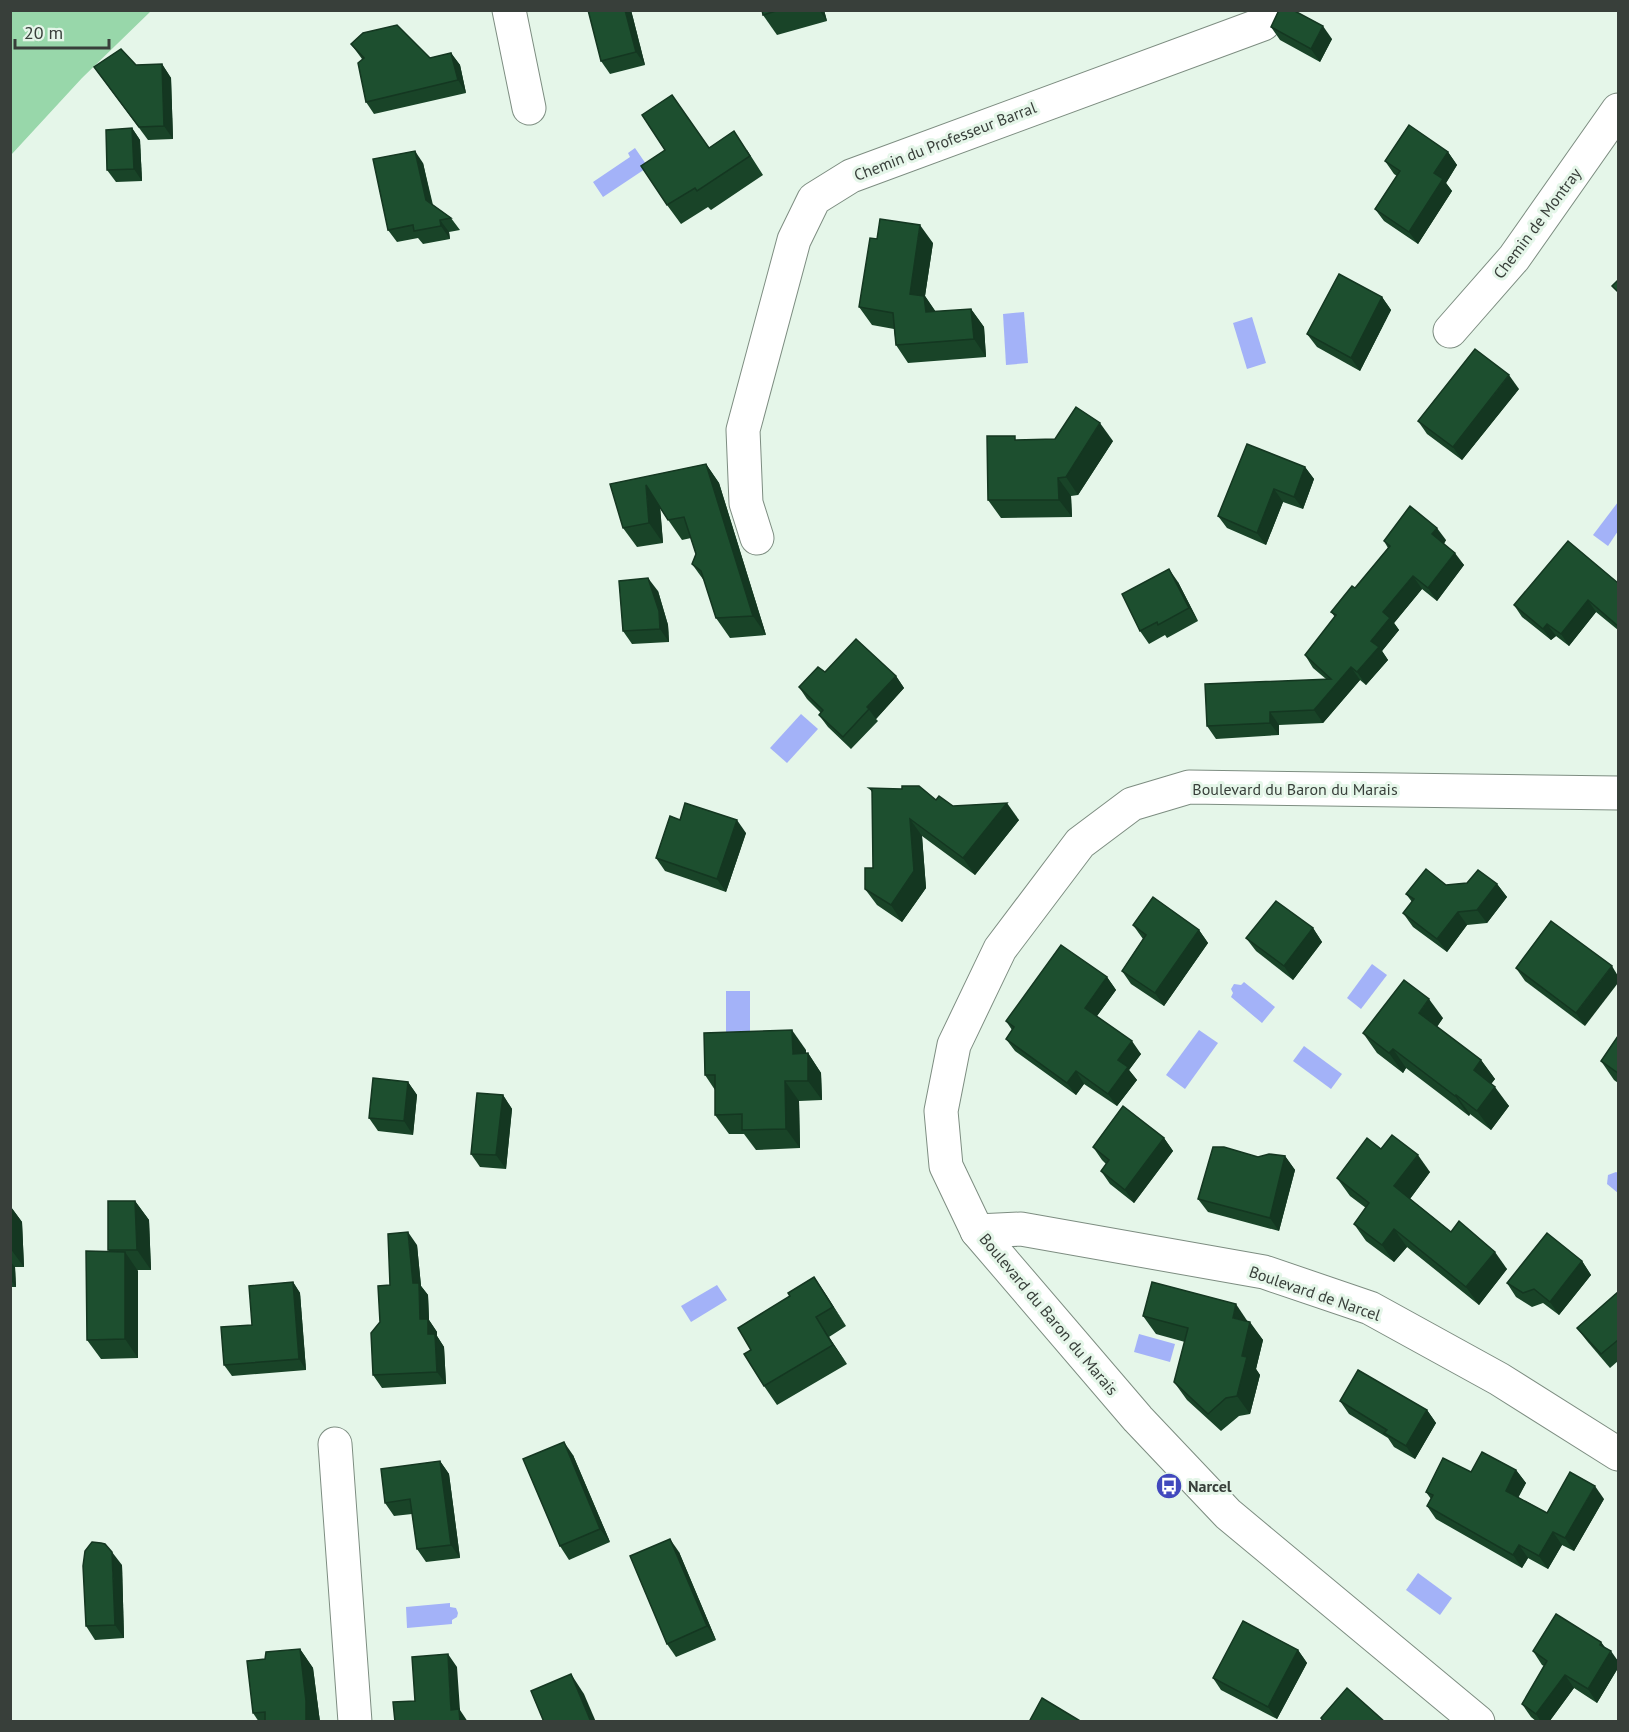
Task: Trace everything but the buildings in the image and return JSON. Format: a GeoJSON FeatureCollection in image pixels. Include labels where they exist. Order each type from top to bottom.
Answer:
{"type":"FeatureCollection","features":[{"type":"Feature","properties":{"kind":"street"},"geometry":{"type":"LineString","coordinates":[[509,10],[529,108]]}},
{"type":"Feature","properties":{"kind":"street","name":"Chemin du Professeur Barral"},"geometry":{"type":"LineString","coordinates":[[757,538],[746,503],[743,430],[794,240],[814,199],[851,176],[1263,24],[1267,10]]}},
{"type":"Feature","properties":{"kind":"street","name":"Chemin de Montray"},"geometry":{"type":"LineString","coordinates":[[1450,331],[1514,258],[1618,110]]}},
{"type":"Feature","properties":{"kind":"street","name":"Boulevard du Baron du Marais"},"geometry":{"type":"LineString","coordinates":[[1478,1722],[1228,1514],[1138,1419],[977,1232],[946,1166],[941,1112],[954,1045],[1000,949],[1080,843],[1132,804],[1189,787],[1618,793]]}},
{"type":"Feature","properties":{"kind":"street","name":"Boulevard de Narcel"},"geometry":{"type":"LineString","coordinates":[[977,1232],[1021,1229],[1264,1272],[1359,1304],[1499,1379],[1618,1454]]}},
{"type":"Feature","properties":{"kind":"street"},"geometry":{"type":"LineString","coordinates":[[335,1444],[355,1722]]}},
{"type":"Feature","properties":{"kind":"green space"},"geometry":{"type":"Polygon","coordinates":[[[11,10],[151,11],[82,78],[11,155],[11,10]]]}},
{"type":"Feature","properties":{"kind":"water"},"geometry":{"type":"Polygon","coordinates":[[[635,148],[648,167],[603,197],[593,182],[630,157],[628,153],[635,148]]]}},
{"type":"Feature","properties":{"kind":"water"},"geometry":{"type":"Polygon","coordinates":[[[1024,312],[1028,363],[1006,365],[1003,314],[1024,312]]]}},
{"type":"Feature","properties":{"kind":"water"},"geometry":{"type":"Polygon","coordinates":[[[1252,317],[1266,363],[1247,369],[1233,323],[1252,317]]]}},
{"type":"Feature","properties":{"kind":"water"},"geometry":{"type":"Polygon","coordinates":[[[1618,502],[1618,531],[1608,546],[1593,535],[1618,502]]]}},
{"type":"Feature","properties":{"kind":"water"},"geometry":{"type":"Polygon","coordinates":[[[801,714],[818,729],[787,763],[770,748],[801,714]]]}},
{"type":"Feature","properties":{"kind":"water"},"geometry":{"type":"Polygon","coordinates":[[[1372,964],[1387,975],[1361,1009],[1347,998],[1372,964]]]}},
{"type":"Feature","properties":{"kind":"water"},"geometry":{"type":"Polygon","coordinates":[[[1244,982],[1275,1007],[1262,1023],[1231,997],[1234,984],[1241,985],[1244,982]]]}},
{"type":"Feature","properties":{"kind":"water"},"geometry":{"type":"Polygon","coordinates":[[[726,991],[750,991],[750,1042],[726,1042],[726,991]]]}},
{"type":"Feature","properties":{"kind":"water"},"geometry":{"type":"Polygon","coordinates":[[[1199,1030],[1218,1043],[1185,1089],[1166,1075],[1199,1030]]]}},
{"type":"Feature","properties":{"kind":"water"},"geometry":{"type":"Polygon","coordinates":[[[1304,1046],[1342,1074],[1331,1089],[1293,1061],[1304,1046]]]}},
{"type":"Feature","properties":{"kind":"water"},"geometry":{"type":"Polygon","coordinates":[[[1618,1173],[1618,1193],[1607,1184],[1608,1175],[1618,1173]]]}},
{"type":"Feature","properties":{"kind":"water"},"geometry":{"type":"Polygon","coordinates":[[[717,1285],[727,1300],[691,1322],[681,1306],[717,1285]]]}},
{"type":"Feature","properties":{"kind":"water"},"geometry":{"type":"Polygon","coordinates":[[[1139,1334],[1175,1344],[1170,1362],[1134,1352],[1139,1334]]]}},
{"type":"Feature","properties":{"kind":"water"},"geometry":{"type":"Polygon","coordinates":[[[1418,1573],[1452,1598],[1440,1615],[1406,1590],[1418,1573]]]}},
{"type":"Feature","properties":{"kind":"water"},"geometry":{"type":"Polygon","coordinates":[[[450,1603],[450,1607],[456,1608],[458,1613],[457,1617],[452,1620],[452,1624],[407,1628],[406,1607],[450,1603]]]}},
{"type":"Feature","properties":{"kind":"place","name":"Narcel"},"geometry":{"type":"Point","coordinates":[1169,1486]}}]}
